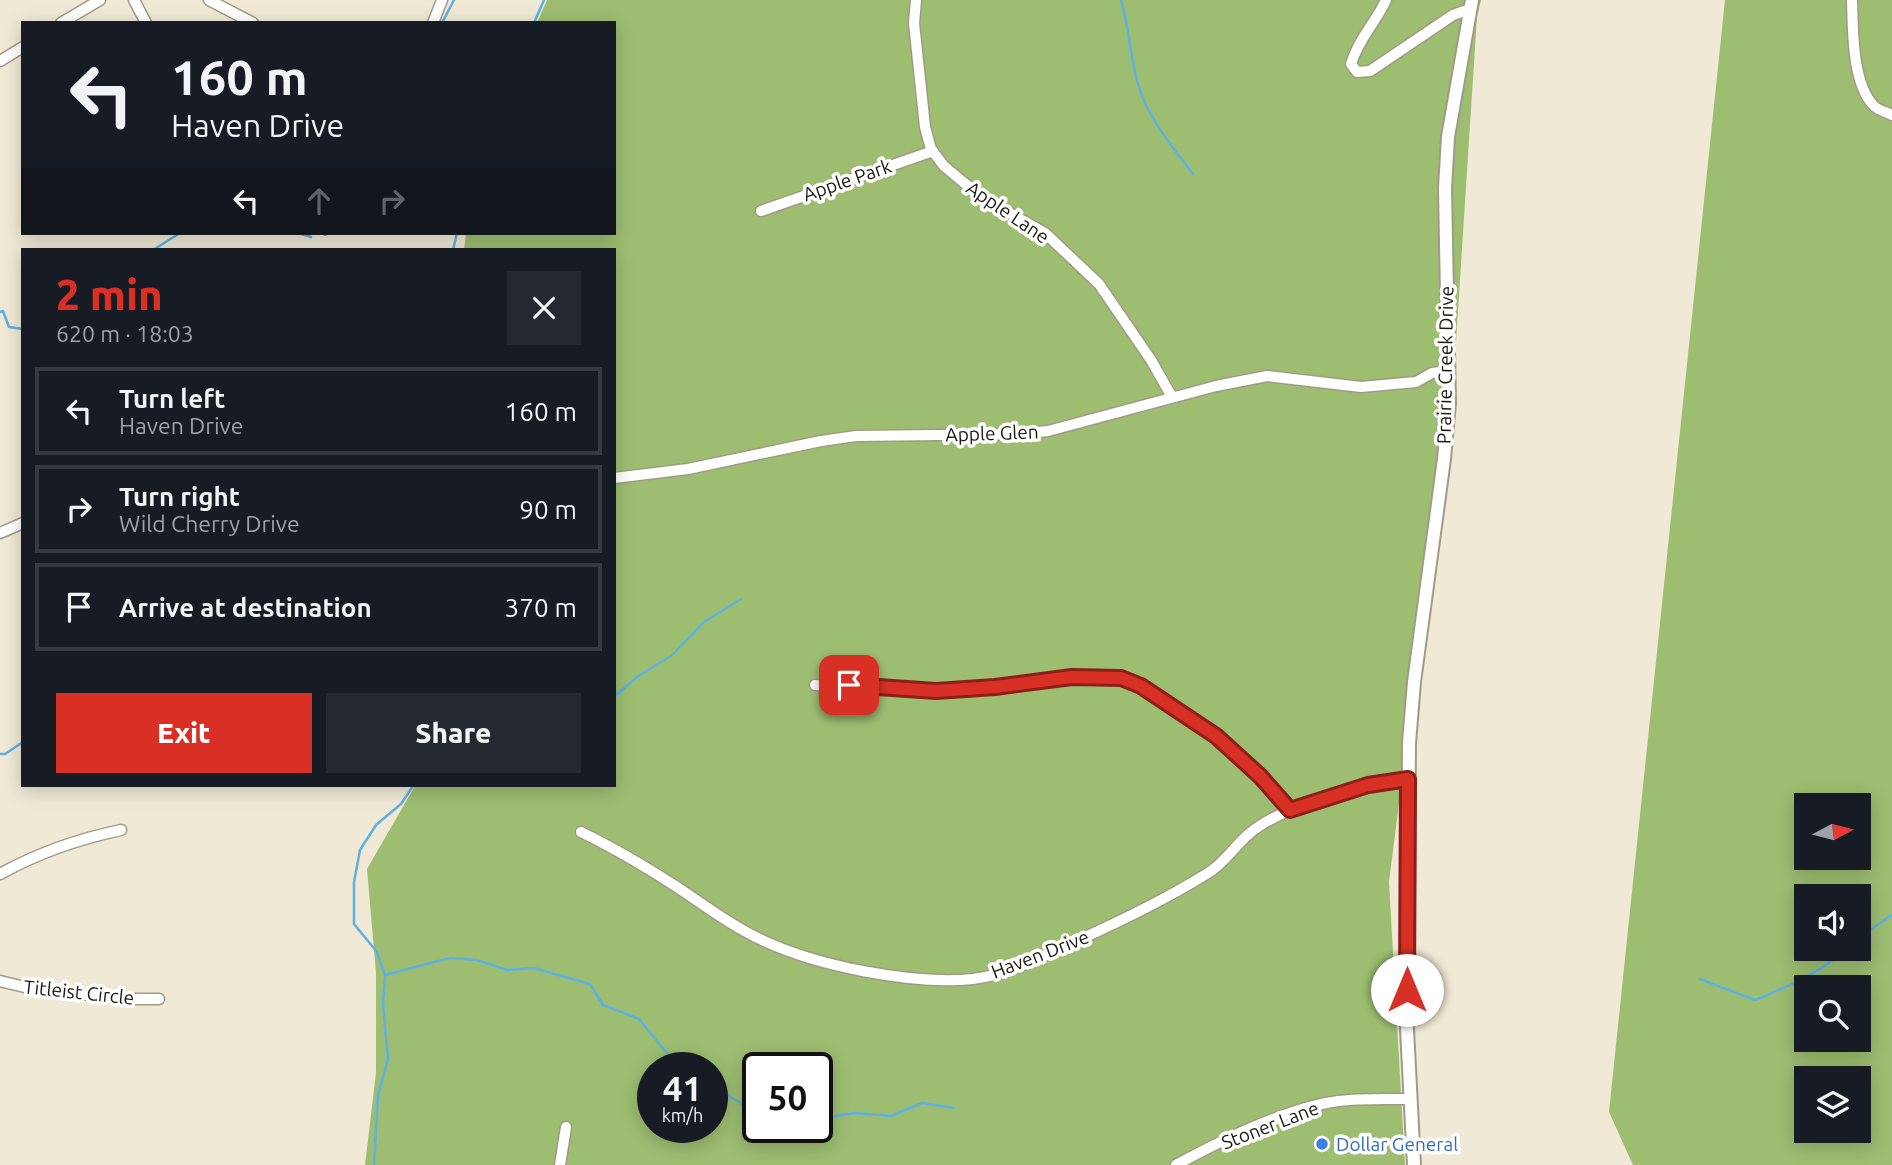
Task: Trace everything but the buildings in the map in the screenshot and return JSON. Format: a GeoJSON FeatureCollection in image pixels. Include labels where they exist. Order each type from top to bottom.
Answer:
{"type":"FeatureCollection","features":[{"type":"Feature","properties":{"kind":"main road","name":"Prairie Creek Drive"},"geometry":{"type":"LineString","coordinates":[[1413,1165],[1407,1029],[1410,720],[1449,403],[1444,188],[1448,137],[1471,5]]}},
{"type":"Feature","properties":{"kind":"street"},"geometry":{"type":"LineString","coordinates":[[64,21],[100,0]]}},
{"type":"Feature","properties":{"kind":"street"},"geometry":{"type":"LineString","coordinates":[[134,0],[145,21]]}},
{"type":"Feature","properties":{"kind":"street"},"geometry":{"type":"LineString","coordinates":[[209,0],[249,21]]}},
{"type":"Feature","properties":{"kind":"street"},"geometry":{"type":"LineString","coordinates":[[434,21],[442,0]]}},
{"type":"Feature","properties":{"kind":"street","name":"Apple Lane"},"geometry":{"type":"LineString","coordinates":[[916,0],[914,23],[922,102],[925,127],[933,151],[962,183],[1045,233],[1099,284],[1151,360],[1172,397]]}},
{"type":"Feature","properties":{"kind":"street"},"geometry":{"type":"LineString","coordinates":[[1386,0],[1380,14],[1354,51],[1351,64],[1357,72],[1370,71],[1471,5]]}},
{"type":"Feature","properties":{"kind":"street"},"geometry":{"type":"LineString","coordinates":[[1852,0],[1853,34],[1861,89],[1874,108],[1892,115]]}},
{"type":"Feature","properties":{"kind":"street"},"geometry":{"type":"LineString","coordinates":[[0,61],[21,48]]}},
{"type":"Feature","properties":{"kind":"street","name":"Apple Park"},"geometry":{"type":"LineString","coordinates":[[761,211],[933,151]]}},
{"type":"Feature","properties":{"kind":"street","name":"Apple Glen"},"geometry":{"type":"LineString","coordinates":[[616,478],[688,469],[856,436],[1008,435],[1048,430],[1172,397],[1267,376],[1361,387],[1416,382],[1432,373],[1449,371]]}},
{"type":"Feature","properties":{"kind":"street"},"geometry":{"type":"LineString","coordinates":[[0,533],[21,524]]}},
{"type":"Feature","properties":{"kind":"street"},"geometry":{"type":"LineString","coordinates":[[816,685],[936,691],[1072,677],[1121,678],[1141,686],[1216,736],[1260,776],[1290,810]]}},
{"type":"Feature","properties":{"kind":"street","name":"Haven Drive"},"geometry":{"type":"LineString","coordinates":[[581,832],[672,884],[761,940],[795,953],[907,977],[940,980],[975,978],[1005,972],[1144,910],[1213,870],[1251,832],[1290,810],[1368,785],[1408,779]]}},
{"type":"Feature","properties":{"kind":"street"},"geometry":{"type":"LineString","coordinates":[[0,874],[78,840],[121,830]]}},
{"type":"Feature","properties":{"kind":"street","name":"Titleist Circle"},"geometry":{"type":"LineString","coordinates":[[0,981],[33,989],[129,999],[159,999]]}},
{"type":"Feature","properties":{"kind":"street","name":"Stoner Lane"},"geometry":{"type":"LineString","coordinates":[[1176,1165],[1292,1112],[1341,1101],[1409,1099]]}},
{"type":"Feature","properties":{"kind":"street"},"geometry":{"type":"LineString","coordinates":[[560,1165],[566,1127]]}},
{"type":"Feature","properties":{"kind":"green space"},"geometry":{"type":"Polygon","coordinates":[[[547,0],[1481,0],[1477,16],[1454,373],[1389,882],[1405,1165],[365,1165],[376,1073],[376,973],[367,869],[414,787],[616,787],[616,248],[464,248],[466,235],[616,235],[616,21],[538,21],[547,0]]]}},
{"type":"Feature","properties":{"kind":"green space"},"geometry":{"type":"Polygon","coordinates":[[[1725,0],[1892,0],[1892,1165],[1633,1165],[1609,1112],[1725,0]]]}},
{"type":"Feature","properties":{"kind":"waterway"},"geometry":{"type":"LineString","coordinates":[[443,21],[454,0]]}},
{"type":"Feature","properties":{"kind":"waterway"},"geometry":{"type":"LineString","coordinates":[[535,21],[544,0]]}},
{"type":"Feature","properties":{"kind":"waterway"},"geometry":{"type":"LineString","coordinates":[[1121,0],[1141,94],[1160,130],[1193,174]]}},
{"type":"Feature","properties":{"kind":"waterway"},"geometry":{"type":"LineString","coordinates":[[156,248],[177,235]]}},
{"type":"Feature","properties":{"kind":"waterway"},"geometry":{"type":"LineString","coordinates":[[304,235],[311,237]]}},
{"type":"Feature","properties":{"kind":"waterway"},"geometry":{"type":"LineString","coordinates":[[453,248],[457,235]]}},
{"type":"Feature","properties":{"kind":"waterway"},"geometry":{"type":"LineString","coordinates":[[0,312],[3,311],[9,327],[21,329]]}},
{"type":"Feature","properties":{"kind":"waterway"},"geometry":{"type":"LineString","coordinates":[[616,695],[637,677],[671,656],[704,622],[741,599]]}},
{"type":"Feature","properties":{"kind":"waterway"},"geometry":{"type":"LineString","coordinates":[[0,754],[5,754],[21,743]]}},
{"type":"Feature","properties":{"kind":"waterway"},"geometry":{"type":"LineString","coordinates":[[374,1165],[378,1095],[388,1060],[383,1003],[385,975],[377,952],[354,924],[354,882],[360,850],[376,825],[401,804],[412,787]]}},
{"type":"Feature","properties":{"kind":"waterway"},"geometry":{"type":"LineString","coordinates":[[1871,929],[1892,915]]}},
{"type":"Feature","properties":{"kind":"waterway"},"geometry":{"type":"LineString","coordinates":[[385,975],[450,958],[477,960],[507,970],[534,968],[590,984],[603,1005],[639,1019],[666,1052]]}},
{"type":"Feature","properties":{"kind":"waterway"},"geometry":{"type":"LineString","coordinates":[[1700,979],[1755,1000],[1815,972],[1831,961]]}},
{"type":"Feature","properties":{"kind":"waterway"},"geometry":{"type":"LineString","coordinates":[[728,1095],[742,1104]]}},
{"type":"Feature","properties":{"kind":"waterway"},"geometry":{"type":"LineString","coordinates":[[833,1116],[855,1113],[891,1116],[922,1103],[954,1108]]}},
{"type":"Feature","properties":{"kind":"place","name":"Dollar General"},"geometry":{"type":"Point","coordinates":[1322,1144]}},
{"type":"Feature","properties":{"kind":"route"},"geometry":{"type":"LineString","coordinates":[[849,685],[936,691],[1072,677],[1121,678],[1141,686],[1216,736],[1260,776],[1290,810],[1368,785],[1408,779],[1407,990]]}}]}
